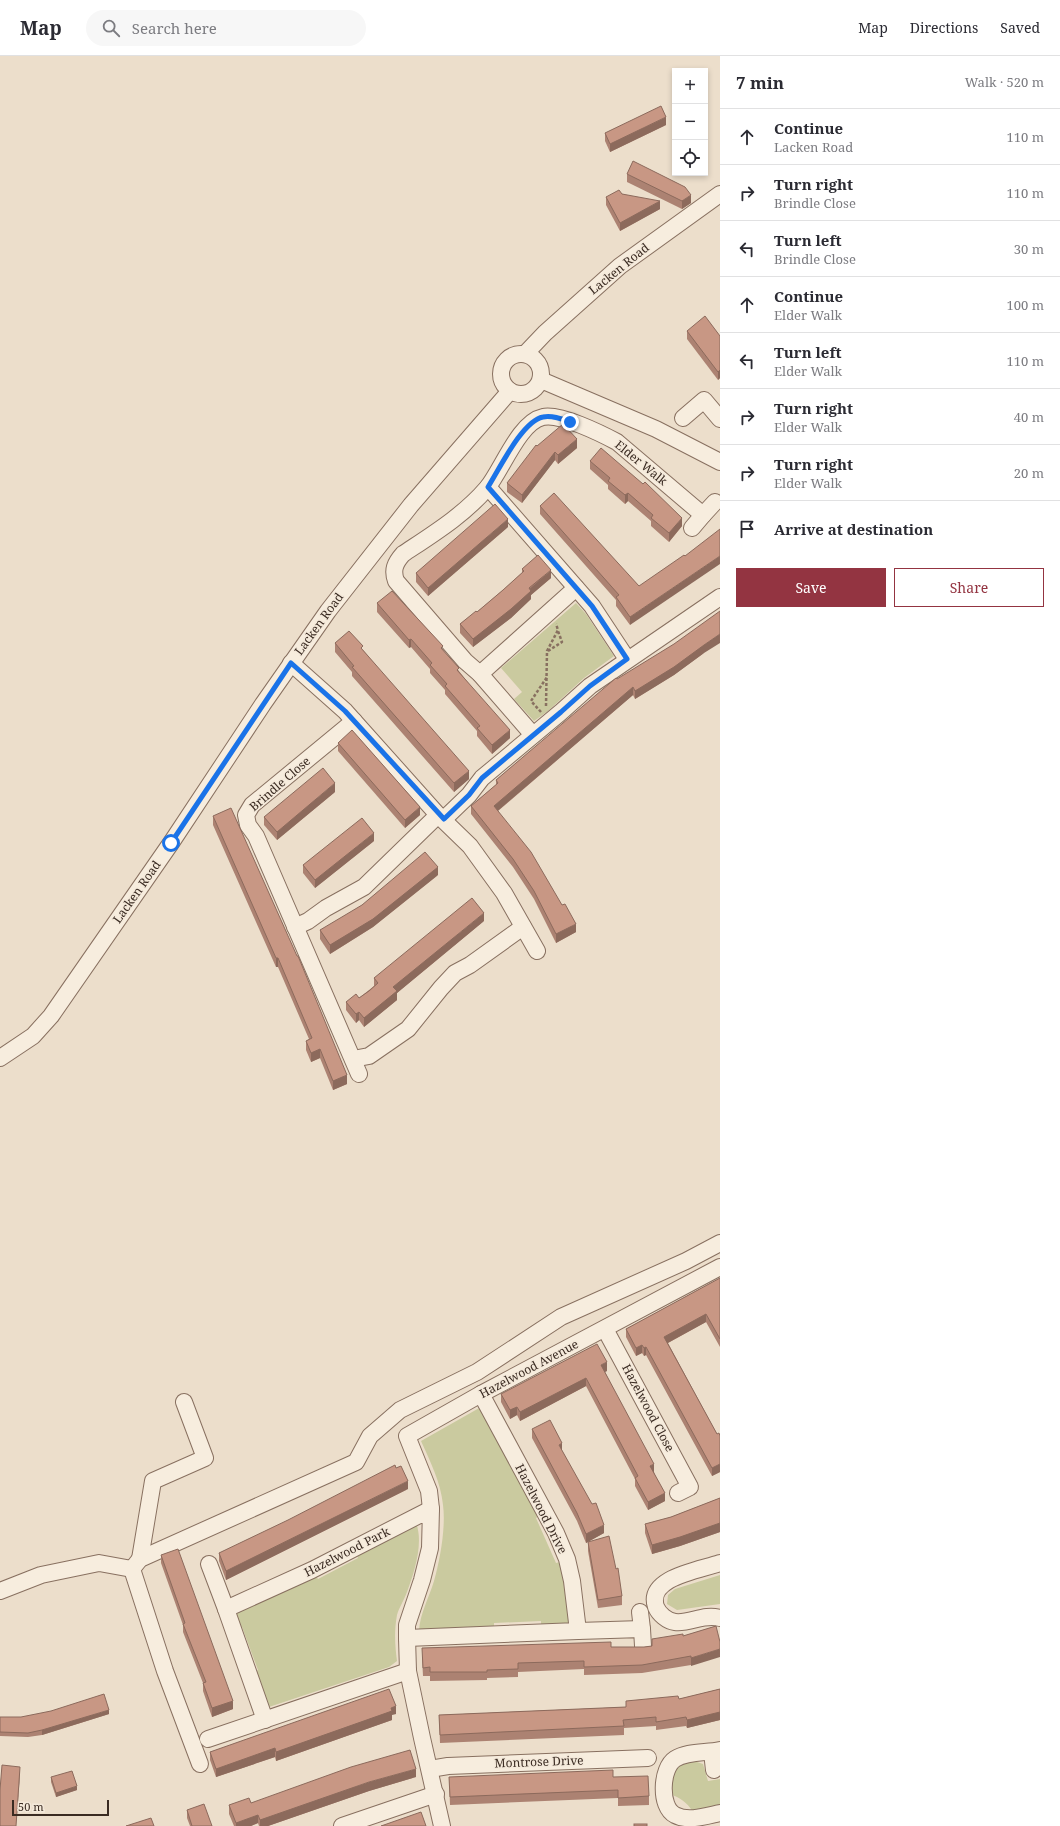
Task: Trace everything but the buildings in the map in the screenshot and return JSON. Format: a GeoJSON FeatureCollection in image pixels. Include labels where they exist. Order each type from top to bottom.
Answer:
{"type":"FeatureCollection","features":[{"type":"Feature","properties":{"kind":"street","name":"Lacken Road"},"geometry":{"type":"LineString","coordinates":[[0,1058],[33,1036],[51,1016],[171,843],[291,663],[328,611],[411,505],[510,391],[503,384],[501,378],[503,365],[512,356],[525,354],[545,333],[620,266],[720,194]]}},
{"type":"Feature","properties":{"kind":"street"},"geometry":{"type":"LineString","coordinates":[[510,391],[519,395],[526,394],[538,387],[541,380],[540,367],[532,357],[525,354]]}},
{"type":"Feature","properties":{"kind":"street"},"geometry":{"type":"LineString","coordinates":[[541,380],[656,429],[720,462]]}},
{"type":"Feature","properties":{"kind":"street"},"geometry":{"type":"LineString","coordinates":[[683,418],[704,400],[720,419]]}},
{"type":"Feature","properties":{"kind":"street","name":"Elder Walk"},"geometry":{"type":"LineString","coordinates":[[533,735],[480,674],[465,661],[396,581],[394,573],[398,560],[403,554],[450,522],[488,487],[520,435],[530,425],[543,417],[552,416],[605,435],[617,442],[703,515]]}},
{"type":"Feature","properties":{"kind":"street"},"geometry":{"type":"LineString","coordinates":[[488,487],[592,606],[627,659]]}},
{"type":"Feature","properties":{"kind":"street"},"geometry":{"type":"LineString","coordinates":[[692,528],[715,502]]}},
{"type":"Feature","properties":{"kind":"street"},"geometry":{"type":"LineString","coordinates":[[480,674],[576,588]]}},
{"type":"Feature","properties":{"kind":"street"},"geometry":{"type":"LineString","coordinates":[[295,927],[308,922],[326,908],[364,887],[441,817],[469,795],[482,778],[590,686],[627,659],[720,597]]}},
{"type":"Feature","properties":{"kind":"street"},"geometry":{"type":"LineString","coordinates":[[291,663],[345,711],[441,817],[470,846],[504,893],[537,951]]}},
{"type":"Feature","properties":{"kind":"street","name":"Brindle Close"},"geometry":{"type":"LineString","coordinates":[[354,721],[252,805],[246,815],[248,826],[256,836],[359,1074]]}},
{"type":"Feature","properties":{"kind":"street"},"geometry":{"type":"LineString","coordinates":[[353,1059],[370,1056],[408,1029],[455,973],[470,965],[523,927]]}},
{"type":"Feature","properties":{"kind":"street"},"geometry":{"type":"LineString","coordinates":[[0,1592],[42,1575],[99,1563],[136,1564],[356,1462],[370,1436],[400,1410],[477,1372],[560,1317],[686,1261],[720,1243]]}},
{"type":"Feature","properties":{"kind":"street","name":"Hazelwood Avenue"},"geometry":{"type":"LineString","coordinates":[[431,1508],[429,1491],[407,1436],[481,1394],[720,1267]]}},
{"type":"Feature","properties":{"kind":"street","name":"Hazelwood Close"},"geometry":{"type":"LineString","coordinates":[[605,1329],[690,1488]]}},
{"type":"Feature","properties":{"kind":"street","name":"Hazelwood Drive"},"geometry":{"type":"LineString","coordinates":[[481,1394],[556,1533],[564,1553],[572,1581],[578,1631]]}},
{"type":"Feature","properties":{"kind":"street"},"geometry":{"type":"LineString","coordinates":[[184,1402],[205,1458],[153,1481],[136,1564],[165,1671],[200,1764]]}},
{"type":"Feature","properties":{"kind":"street"},"geometry":{"type":"LineString","coordinates":[[431,1508],[430,1548],[422,1580],[407,1625],[408,1671],[442,1826]]}},
{"type":"Feature","properties":{"kind":"street","name":"Hazelwood Park"},"geometry":{"type":"LineString","coordinates":[[226,1609],[305,1573],[431,1508]]}},
{"type":"Feature","properties":{"kind":"street"},"geometry":{"type":"LineString","coordinates":[[720,1563],[666,1581],[658,1589],[655,1601],[659,1612],[670,1621],[682,1622],[710,1616],[720,1618]]}},
{"type":"Feature","properties":{"kind":"street"},"geometry":{"type":"LineString","coordinates":[[209,1564],[265,1720]]}},
{"type":"Feature","properties":{"kind":"street"},"geometry":{"type":"LineString","coordinates":[[640,1612],[643,1646]]}},
{"type":"Feature","properties":{"kind":"street"},"geometry":{"type":"LineString","coordinates":[[407,1638],[642,1629]]}},
{"type":"Feature","properties":{"kind":"street"},"geometry":{"type":"LineString","coordinates":[[208,1739],[408,1671]]}},
{"type":"Feature","properties":{"kind":"street"},"geometry":{"type":"LineString","coordinates":[[714,1770],[716,1751],[684,1755],[673,1761],[665,1772],[664,1799],[669,1810],[680,1817],[689,1818],[720,1813]]}},
{"type":"Feature","properties":{"kind":"street","name":"Montrose Drive"},"geometry":{"type":"LineString","coordinates":[[430,1769],[456,1765],[648,1758]]}},
{"type":"Feature","properties":{"kind":"street"},"geometry":{"type":"LineString","coordinates":[[342,1826],[436,1794]]}},
{"type":"Feature","properties":{"kind":"path"},"geometry":{"type":"LineString","coordinates":[[547,651],[562,642],[554,618]]}},
{"type":"Feature","properties":{"kind":"path"},"geometry":{"type":"LineString","coordinates":[[546,710],[548,676],[547,651],[558,630]]}},
{"type":"Feature","properties":{"kind":"path"},"geometry":{"type":"LineString","coordinates":[[545,717],[531,701],[548,676]]}},
{"type":"Feature","properties":{"kind":"green space"},"geometry":{"type":"Polygon","coordinates":[[[576,603],[586,614],[614,656],[584,678],[548,711],[534,721],[514,699],[522,692],[501,668],[576,603]]]}},
{"type":"Feature","properties":{"kind":"green space"},"geometry":{"type":"Polygon","coordinates":[[[481,1407],[539,1516],[536,1518],[556,1563],[560,1562],[566,1583],[571,1619],[568,1624],[541,1626],[541,1621],[494,1623],[494,1628],[419,1631],[421,1618],[434,1581],[442,1543],[444,1523],[440,1489],[435,1472],[421,1441],[481,1407]]]}},
{"type":"Feature","properties":{"kind":"green space"},"geometry":{"type":"Polygon","coordinates":[[[416,1523],[419,1549],[410,1584],[397,1615],[395,1638],[397,1661],[389,1667],[266,1708],[254,1672],[258,1670],[242,1627],[239,1628],[234,1617],[236,1613],[315,1575],[318,1579],[358,1558],[356,1553],[416,1523]]]}},
{"type":"Feature","properties":{"kind":"green space"},"geometry":{"type":"Polygon","coordinates":[[[720,1575],[720,1604],[677,1610],[667,1604],[668,1595],[675,1589],[720,1575]]]}},
{"type":"Feature","properties":{"kind":"green space"},"geometry":{"type":"Polygon","coordinates":[[[691,1760],[703,1764],[708,1781],[720,1779],[720,1808],[693,1812],[683,1801],[670,1794],[670,1780],[672,1771],[678,1765],[691,1760]]]}},
{"type":"Feature","properties":{"kind":"route"},"geometry":{"type":"LineString","coordinates":[[171,843],[291,663],[345,711],[438,815],[444,819],[469,795],[482,778],[590,686],[627,659],[592,606],[488,487],[520,435],[535,420],[552,416],[570,422]]}}]}
